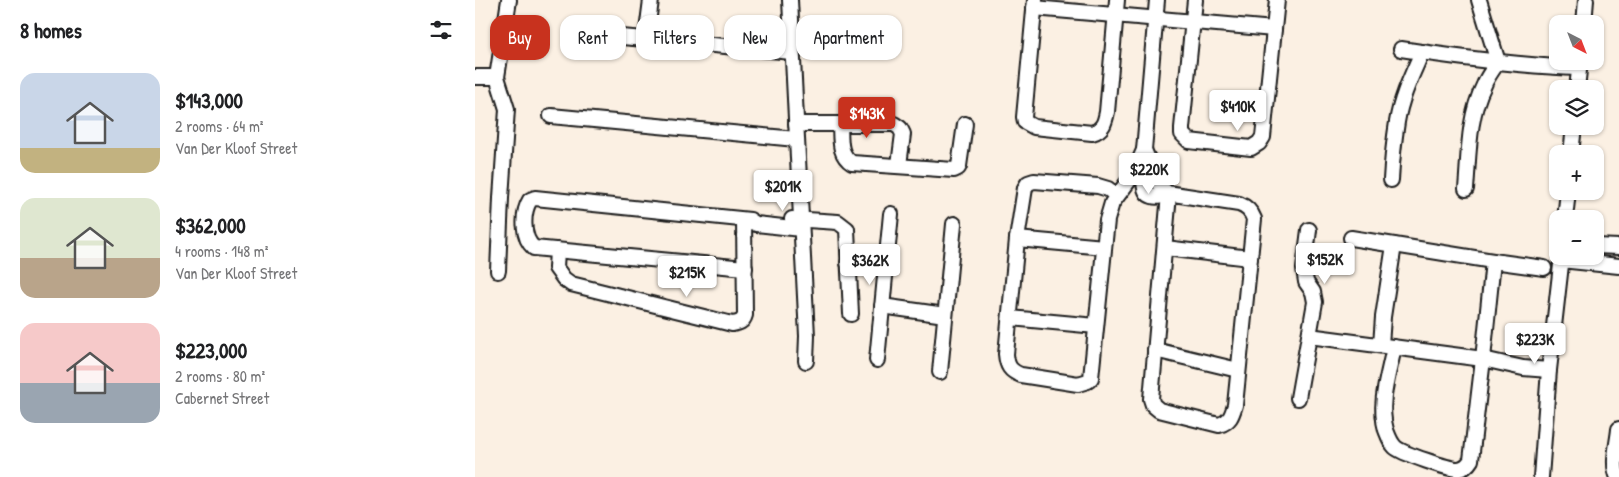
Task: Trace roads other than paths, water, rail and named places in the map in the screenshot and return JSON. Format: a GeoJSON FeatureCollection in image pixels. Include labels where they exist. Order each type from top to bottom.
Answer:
{"type":"FeatureCollection","features":[{"type":"Feature","properties":{"kind":"street"},"geometry":{"type":"LineString","coordinates":[[498,271],[507,109],[497,77],[509,0]]}},
{"type":"Feature","properties":{"kind":"street"},"geometry":{"type":"LineString","coordinates":[[649,15],[651,0]]}},
{"type":"Feature","properties":{"kind":"street"},"geometry":{"type":"LineString","coordinates":[[790,0],[807,336],[806,360]]}},
{"type":"Feature","properties":{"kind":"street"},"geometry":{"type":"LineString","coordinates":[[1117,0],[1115,16],[1107,112],[1101,129],[1092,132],[1035,127],[1025,122],[1023,117],[1034,4],[1115,16],[1274,29]]}},
{"type":"Feature","properties":{"kind":"street"},"geometry":{"type":"LineString","coordinates":[[1157,0],[1146,154],[1160,186],[1168,194],[1239,204],[1246,207],[1252,213],[1254,219],[1235,405],[1231,418],[1225,424],[1219,426],[1159,410],[1151,399],[1168,194]]}},
{"type":"Feature","properties":{"kind":"street"},"geometry":{"type":"LineString","coordinates":[[1195,0],[1182,134],[1189,141],[1251,148],[1259,143],[1263,137],[1277,0]]}},
{"type":"Feature","properties":{"kind":"street"},"geometry":{"type":"LineString","coordinates":[[1466,188],[1470,134],[1476,106],[1484,84],[1498,62],[1479,0]]}},
{"type":"Feature","properties":{"kind":"street"},"geometry":{"type":"LineString","coordinates":[[1585,15],[1586,0]]}},
{"type":"Feature","properties":{"kind":"street"},"geometry":{"type":"LineString","coordinates":[[714,45],[792,52]]}},
{"type":"Feature","properties":{"kind":"street"},"geometry":{"type":"LineString","coordinates":[[1401,49],[1549,67]]}},
{"type":"Feature","properties":{"kind":"street"},"geometry":{"type":"LineString","coordinates":[[1391,180],[1397,120],[1407,87],[1422,52]]}},
{"type":"Feature","properties":{"kind":"street"},"geometry":{"type":"LineString","coordinates":[[475,77],[497,77]]}},
{"type":"Feature","properties":{"kind":"street"},"geometry":{"type":"LineString","coordinates":[[551,116],[796,139]]}},
{"type":"Feature","properties":{"kind":"street"},"geometry":{"type":"LineString","coordinates":[[796,124],[894,124],[900,128],[903,134],[899,165]]}},
{"type":"Feature","properties":{"kind":"street"},"geometry":{"type":"LineString","coordinates":[[840,124],[841,152],[845,159],[852,163],[954,170],[958,168],[965,124]]}},
{"type":"Feature","properties":{"kind":"street"},"geometry":{"type":"LineString","coordinates":[[1117,196],[1108,189],[1099,186],[1034,181],[1028,183],[1025,188],[1017,239],[1006,354],[1009,369],[1021,375],[1079,384],[1091,378],[1109,209],[1146,154]]}},
{"type":"Feature","properties":{"kind":"street"},"geometry":{"type":"LineString","coordinates":[[745,268],[534,248],[526,238],[527,205],[530,200],[535,198],[747,220],[757,217],[801,224],[838,222],[847,229],[851,314]]}},
{"type":"Feature","properties":{"kind":"street"},"geometry":{"type":"LineString","coordinates":[[877,360],[891,214]]}},
{"type":"Feature","properties":{"kind":"street"},"geometry":{"type":"LineString","coordinates":[[557,250],[556,268],[564,279],[571,284],[732,324],[741,322],[745,316],[747,220]]}},
{"type":"Feature","properties":{"kind":"street"},"geometry":{"type":"LineString","coordinates":[[940,372],[954,224]]}},
{"type":"Feature","properties":{"kind":"street"},"geometry":{"type":"LineString","coordinates":[[1298,398],[1315,302],[1313,292],[1306,282],[1304,269],[1309,230]]}},
{"type":"Feature","properties":{"kind":"street"},"geometry":{"type":"LineString","coordinates":[[1351,238],[1543,268]]}},
{"type":"Feature","properties":{"kind":"street"},"geometry":{"type":"LineString","coordinates":[[1017,239],[1104,247]]}},
{"type":"Feature","properties":{"kind":"street"},"geometry":{"type":"LineString","coordinates":[[1394,245],[1383,317],[1388,346],[1383,421],[1394,446],[1406,454],[1457,469],[1466,466],[1471,460],[1493,261]]}},
{"type":"Feature","properties":{"kind":"street"},"geometry":{"type":"LineString","coordinates":[[1604,246],[1619,247]]}},
{"type":"Feature","properties":{"kind":"street"},"geometry":{"type":"LineString","coordinates":[[1165,248],[1250,258]]}},
{"type":"Feature","properties":{"kind":"street"},"geometry":{"type":"LineString","coordinates":[[848,263],[886,268]]}},
{"type":"Feature","properties":{"kind":"street"},"geometry":{"type":"LineString","coordinates":[[1604,264],[1619,266]]}},
{"type":"Feature","properties":{"kind":"street"},"geometry":{"type":"LineString","coordinates":[[1541,477],[1549,370],[1561,265]]}},
{"type":"Feature","properties":{"kind":"street"},"geometry":{"type":"LineString","coordinates":[[882,306],[945,315]]}},
{"type":"Feature","properties":{"kind":"street"},"geometry":{"type":"LineString","coordinates":[[1010,318],[1096,326]]}},
{"type":"Feature","properties":{"kind":"street"},"geometry":{"type":"LineString","coordinates":[[1309,336],[1483,359],[1523,368],[1549,370]]}},
{"type":"Feature","properties":{"kind":"street"},"geometry":{"type":"LineString","coordinates":[[1155,350],[1238,370]]}},
{"type":"Feature","properties":{"kind":"street"},"geometry":{"type":"LineString","coordinates":[[1618,477],[1615,465],[1619,429]]}}]}
